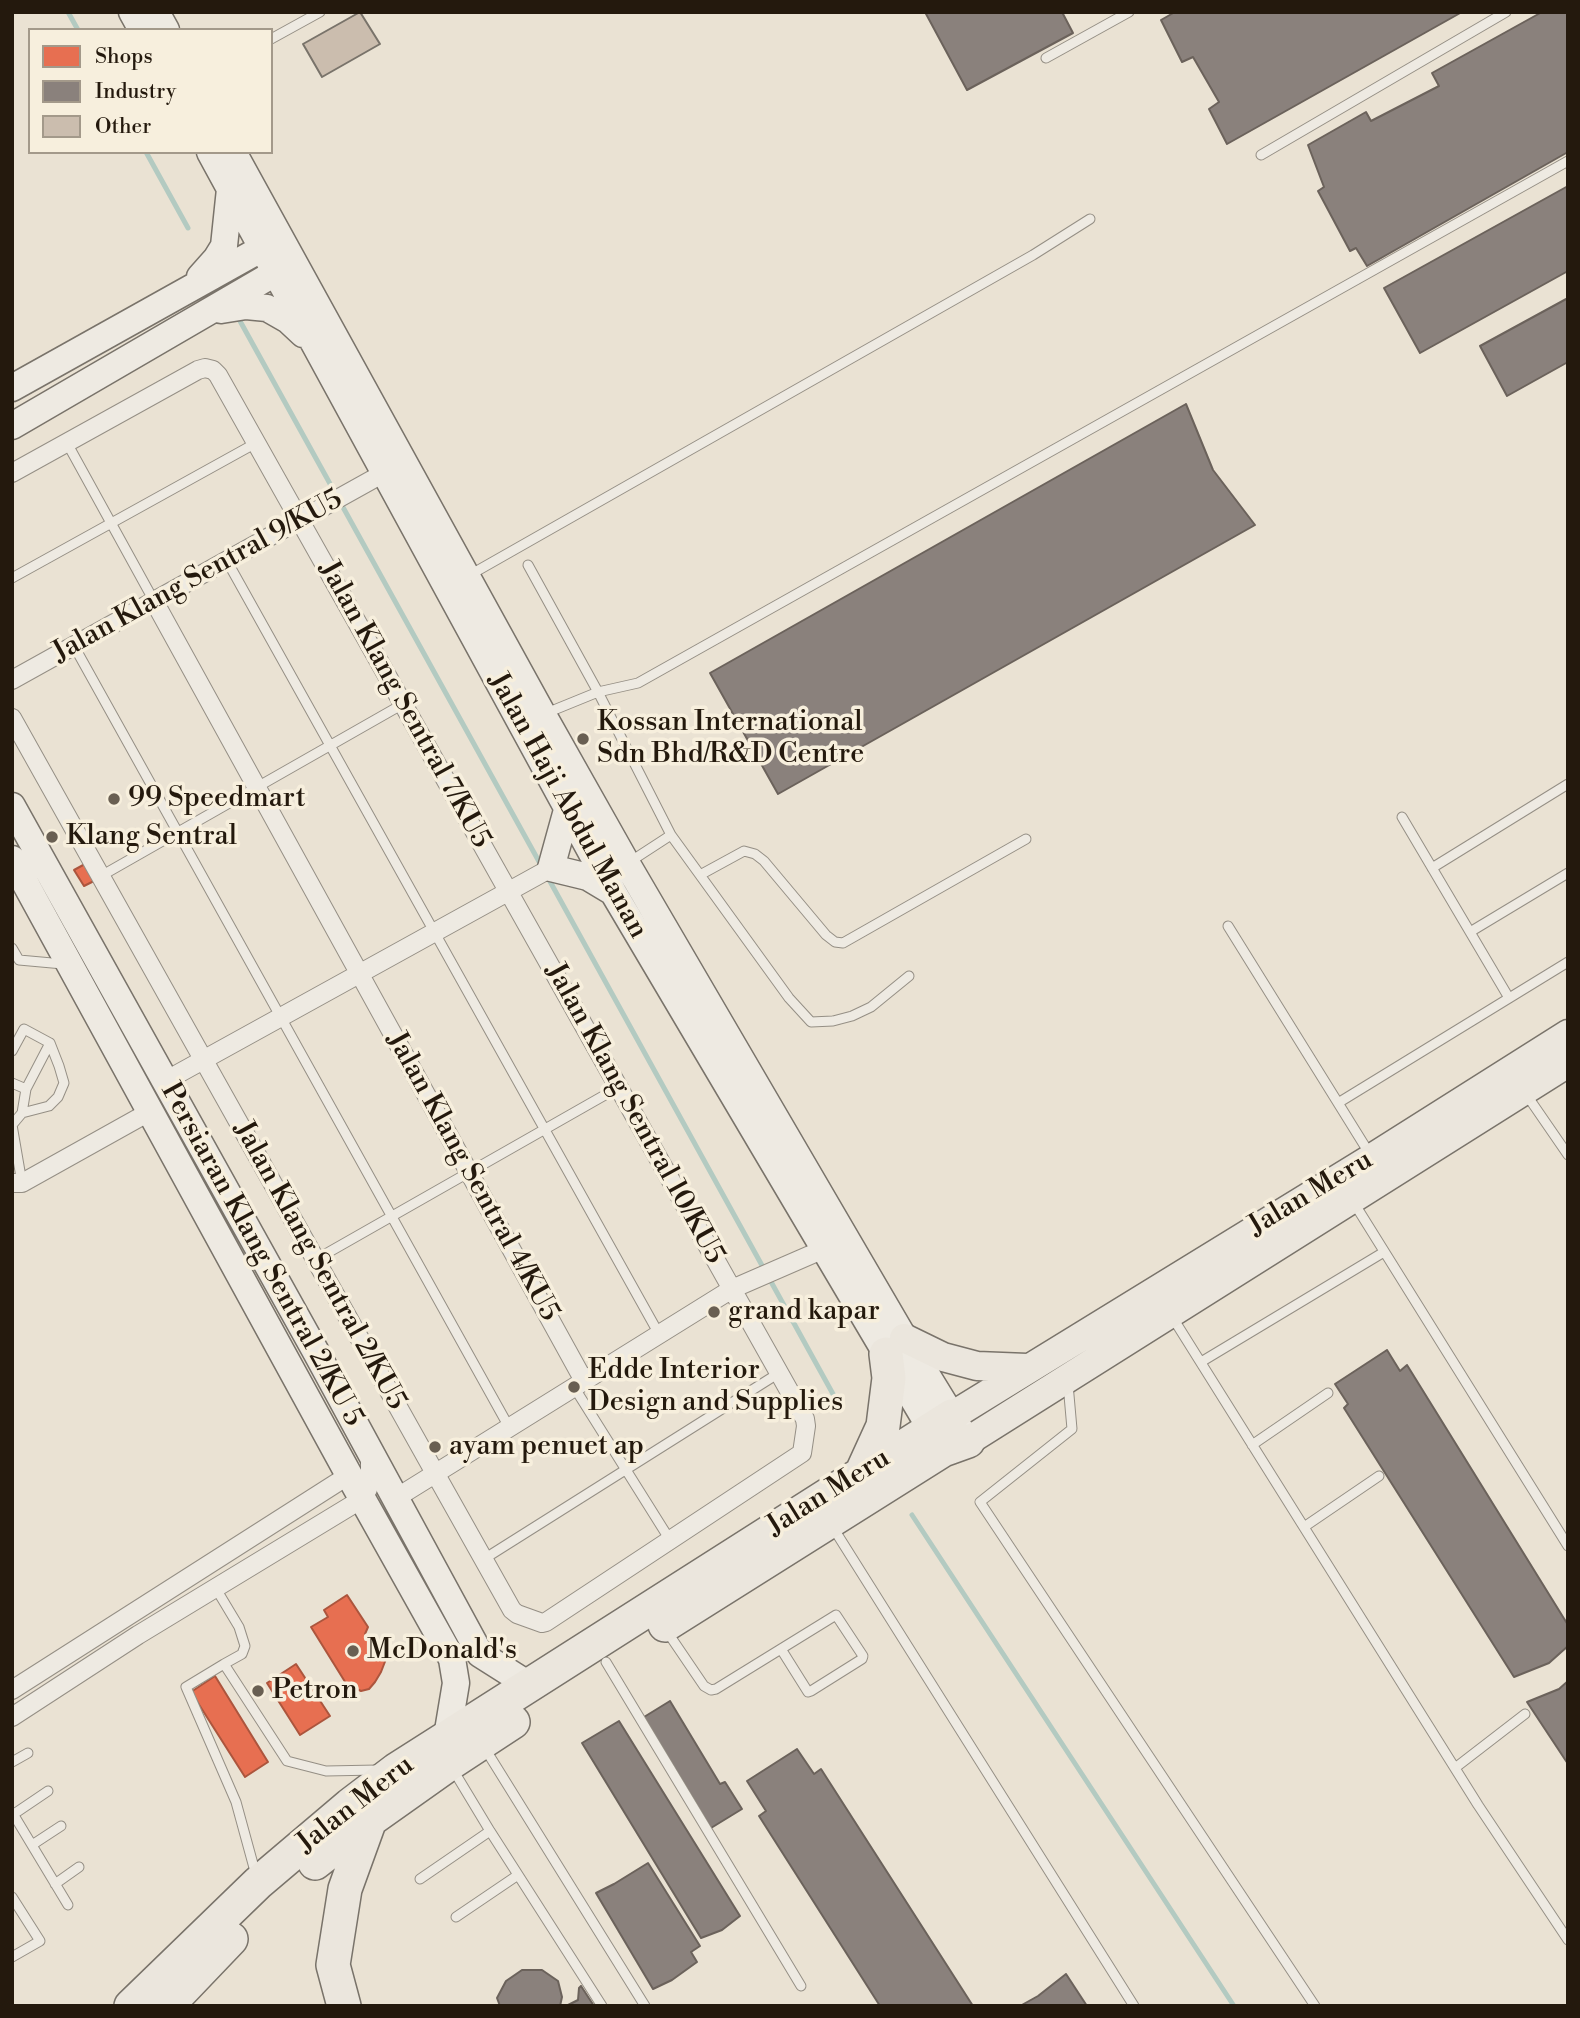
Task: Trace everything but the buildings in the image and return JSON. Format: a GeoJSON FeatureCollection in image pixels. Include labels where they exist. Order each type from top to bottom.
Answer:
{"type":"FeatureCollection","features":[{"type":"Feature","properties":{"kind":"highway"},"geometry":{"type":"LineString","coordinates":[[862,1472],[883,1426],[895,1346]]}},
{"type":"Feature","properties":{"kind":"highway","name":"Jalan Meru"},"geometry":{"type":"LineString","coordinates":[[167,2006],[272,1899],[529,1685],[862,1472],[948,1434]]}},
{"type":"Feature","properties":{"kind":"highway","name":"Jalan Meru"},"geometry":{"type":"LineString","coordinates":[[131,2006],[258,1883],[396,1770],[448,1750],[482,1742],[829,1522],[948,1434]]}},
{"type":"Feature","properties":{"kind":"highway"},"geometry":{"type":"LineString","coordinates":[[344,2006],[332,1965],[345,1889],[370,1820]]}},
{"type":"Feature","properties":{"kind":"main road","name":"Jalan Meru"},"geometry":{"type":"LineString","coordinates":[[948,1434],[1027,1368],[1372,1158],[1568,1034]]}},
{"type":"Feature","properties":{"kind":"main road","name":"Jalan Meru"},"geometry":{"type":"LineString","coordinates":[[948,1434],[1067,1379],[1568,1063]]}},
{"type":"Feature","properties":{"kind":"main road"},"geometry":{"type":"LineString","coordinates":[[895,1346],[977,1366],[1027,1368]]}},
{"type":"Feature","properties":{"kind":"street"},"geometry":{"type":"LineString","coordinates":[[132,12],[141,28]]}},
{"type":"Feature","properties":{"kind":"street"},"geometry":{"type":"LineString","coordinates":[[156,12],[165,28]]}},
{"type":"Feature","properties":{"kind":"street"},"geometry":{"type":"LineString","coordinates":[[12,426],[207,313],[282,263],[261,249],[211,154]]}},
{"type":"Feature","properties":{"kind":"street","name":"Jalan Haji Abdul Manan"},"geometry":{"type":"LineString","coordinates":[[234,154],[282,263],[312,342],[567,810],[824,1249],[895,1346]]}},
{"type":"Feature","properties":{"kind":"street"},"geometry":{"type":"LineString","coordinates":[[190,289],[224,246],[230,189]]}},
{"type":"Feature","properties":{"kind":"street"},"geometry":{"type":"LineString","coordinates":[[12,388],[261,249]]}},
{"type":"Feature","properties":{"kind":"street","name":"Jalan Haji Abdul Manan"},"geometry":{"type":"LineString","coordinates":[[282,263],[467,577],[895,1346],[948,1434]]}},
{"type":"Feature","properties":{"kind":"street"},"geometry":{"type":"LineString","coordinates":[[207,313],[246,306],[267,308],[288,320],[312,342]]}},
{"type":"Feature","properties":{"kind":"street","name":"Jalan Klang Sentral 7/KU5"},"geometry":{"type":"LineString","coordinates":[[67,443],[198,370],[205,368],[218,375],[509,891]]}},
{"type":"Feature","properties":{"kind":"street"},"geometry":{"type":"LineString","coordinates":[[12,473],[67,443]]}},
{"type":"Feature","properties":{"kind":"street","name":"Jalan Klang Sentral 9/KU5"},"geometry":{"type":"LineString","coordinates":[[12,680],[384,473]]}},
{"type":"Feature","properties":{"kind":"street","name":"Jalan Klang Sentral 4/KU5"},"geometry":{"type":"LineString","coordinates":[[155,601],[469,1173],[579,1384]]}},
{"type":"Feature","properties":{"kind":"street","name":"Jalan Klang Sentral 2/KU5"},"geometry":{"type":"LineString","coordinates":[[12,718],[435,1473]]}},
{"type":"Feature","properties":{"kind":"street","name":"Persiaran Klang Sentral 2/KU 5"},"geometry":{"type":"LineString","coordinates":[[12,806],[316,1352],[480,1654],[529,1685]]}},
{"type":"Feature","properties":{"kind":"street"},"geometry":{"type":"LineString","coordinates":[[165,1081],[551,867],[567,810]]}},
{"type":"Feature","properties":{"kind":"street","name":"Persiaran Klang Sentral 2/KU 5"},"geometry":{"type":"LineString","coordinates":[[12,859],[452,1659],[456,1683],[448,1750]]}},
{"type":"Feature","properties":{"kind":"street"},"geometry":{"type":"LineString","coordinates":[[551,867],[588,877],[613,892]]}},
{"type":"Feature","properties":{"kind":"street","name":"Jalan Klang Sentral 10/KU5"},"geometry":{"type":"LineString","coordinates":[[435,1473],[512,1610],[516,1615],[542,1623],[802,1452],[806,1426],[805,1419],[509,891]]}},
{"type":"Feature","properties":{"kind":"street"},"geometry":{"type":"LineString","coordinates":[[17,1183],[151,1111]]}},
{"type":"Feature","properties":{"kind":"street"},"geometry":{"type":"LineString","coordinates":[[396,1498],[732,1289],[824,1249]]}},
{"type":"Feature","properties":{"kind":"street"},"geometry":{"type":"LineString","coordinates":[[289,1366],[316,1352]]}},
{"type":"Feature","properties":{"kind":"street"},"geometry":{"type":"LineString","coordinates":[[12,1717],[215,1587],[362,1499],[370,1479],[370,1451]]}},
{"type":"Feature","properties":{"kind":"street"},"geometry":{"type":"LineString","coordinates":[[12,1690],[349,1475]]}},
{"type":"Feature","properties":{"kind":"street"},"geometry":{"type":"LineString","coordinates":[[122,1620],[132,1639]]}},
{"type":"Feature","properties":{"kind":"lane"},"geometry":{"type":"LineString","coordinates":[[273,38],[320,12]]}},
{"type":"Feature","properties":{"kind":"lane"},"geometry":{"type":"LineString","coordinates":[[1046,58],[1129,12]]}},
{"type":"Feature","properties":{"kind":"lane"},"geometry":{"type":"LineString","coordinates":[[1261,155],[1507,12]]}},
{"type":"Feature","properties":{"kind":"lane"},"geometry":{"type":"LineString","coordinates":[[543,715],[598,692],[638,683],[1568,161]]}},
{"type":"Feature","properties":{"kind":"lane"},"geometry":{"type":"LineString","coordinates":[[467,577],[1009,268],[1090,219]]}},
{"type":"Feature","properties":{"kind":"lane"},"geometry":{"type":"LineString","coordinates":[[67,443],[155,601]]}},
{"type":"Feature","properties":{"kind":"lane"},"geometry":{"type":"LineString","coordinates":[[12,578],[256,443]]}},
{"type":"Feature","properties":{"kind":"lane"},"geometry":{"type":"LineString","coordinates":[[227,561],[659,1334]]}},
{"type":"Feature","properties":{"kind":"lane"},"geometry":{"type":"LineString","coordinates":[[527,565],[598,692],[671,835],[789,998],[811,1022],[822,1023],[852,1016],[872,1007],[909,975]]}},
{"type":"Feature","properties":{"kind":"lane"},"geometry":{"type":"LineString","coordinates":[[74,646],[509,1427]]}},
{"type":"Feature","properties":{"kind":"lane"},"geometry":{"type":"LineString","coordinates":[[101,876],[403,704]]}},
{"type":"Feature","properties":{"kind":"lane"},"geometry":{"type":"LineString","coordinates":[[1432,868],[1568,784]]}},
{"type":"Feature","properties":{"kind":"lane"},"geometry":{"type":"LineString","coordinates":[[1402,817],[1509,998]]}},
{"type":"Feature","properties":{"kind":"lane"},"geometry":{"type":"LineString","coordinates":[[627,864],[671,835]]}},
{"type":"Feature","properties":{"kind":"lane"},"geometry":{"type":"LineString","coordinates":[[700,874],[744,850],[755,854],[764,861],[826,935],[835,942],[843,943],[1026,839]]}},
{"type":"Feature","properties":{"kind":"lane"},"geometry":{"type":"LineString","coordinates":[[1470,932],[1568,873]]}},
{"type":"Feature","properties":{"kind":"lane"},"geometry":{"type":"LineString","coordinates":[[1228,926],[1372,1158]]}},
{"type":"Feature","properties":{"kind":"lane"},"geometry":{"type":"LineString","coordinates":[[12,948],[19,960],[71,965]]}},
{"type":"Feature","properties":{"kind":"lane"},"geometry":{"type":"LineString","coordinates":[[1338,1103],[1568,962]]}},
{"type":"Feature","properties":{"kind":"lane"},"geometry":{"type":"LineString","coordinates":[[12,1052],[24,1029],[50,1043],[64,1083],[58,1097],[49,1106],[22,1113]]}},
{"type":"Feature","properties":{"kind":"lane"},"geometry":{"type":"LineString","coordinates":[[17,1183],[12,1125],[22,1113],[26,1088],[50,1043]]}},
{"type":"Feature","properties":{"kind":"lane"},"geometry":{"type":"LineString","coordinates":[[12,1083],[26,1088]]}},
{"type":"Feature","properties":{"kind":"lane"},"geometry":{"type":"LineString","coordinates":[[315,1260],[619,1087]]}},
{"type":"Feature","properties":{"kind":"lane"},"geometry":{"type":"LineString","coordinates":[[1523,1090],[1568,1155]]}},
{"type":"Feature","properties":{"kind":"lane"},"geometry":{"type":"LineString","coordinates":[[1351,1199],[1568,1546]]}},
{"type":"Feature","properties":{"kind":"lane"},"geometry":{"type":"LineString","coordinates":[[1200,1362],[1384,1252]]}},
{"type":"Feature","properties":{"kind":"lane"},"geometry":{"type":"LineString","coordinates":[[1170,1314],[1455,1768],[1568,1940]]}},
{"type":"Feature","properties":{"kind":"lane"},"geometry":{"type":"LineString","coordinates":[[484,1559],[779,1373]]}},
{"type":"Feature","properties":{"kind":"lane"},"geometry":{"type":"LineString","coordinates":[[1067,1379],[1072,1429],[980,1502],[1315,2006]]}},
{"type":"Feature","properties":{"kind":"lane"},"geometry":{"type":"LineString","coordinates":[[579,1384],[626,1470],[670,1540]]}},
{"type":"Feature","properties":{"kind":"lane"},"geometry":{"type":"LineString","coordinates":[[1252,1445],[1328,1393]]}},
{"type":"Feature","properties":{"kind":"lane"},"geometry":{"type":"LineString","coordinates":[[1304,1527],[1379,1476]]}},
{"type":"Feature","properties":{"kind":"lane"},"geometry":{"type":"LineString","coordinates":[[829,1522],[1134,2006]]}},
{"type":"Feature","properties":{"kind":"lane"},"geometry":{"type":"LineString","coordinates":[[215,1587],[239,1627],[245,1646],[242,1654],[186,1687],[236,1802],[258,1883]]}},
{"type":"Feature","properties":{"kind":"lane"},"geometry":{"type":"LineString","coordinates":[[663,1626],[704,1686],[711,1690],[836,1615],[863,1656],[807,1692],[781,1649]]}},
{"type":"Feature","properties":{"kind":"lane"},"geometry":{"type":"LineString","coordinates":[[606,1662],[801,1986]]}},
{"type":"Feature","properties":{"kind":"lane"},"geometry":{"type":"LineString","coordinates":[[224,1664],[287,1761],[326,1771],[396,1770]]}},
{"type":"Feature","properties":{"kind":"lane"},"geometry":{"type":"LineString","coordinates":[[1455,1768],[1525,1714]]}},
{"type":"Feature","properties":{"kind":"lane"},"geometry":{"type":"LineString","coordinates":[[482,1742],[645,2006]]}},
{"type":"Feature","properties":{"kind":"lane"},"geometry":{"type":"LineString","coordinates":[[448,1750],[490,1831],[602,2006]]}},
{"type":"Feature","properties":{"kind":"lane"},"geometry":{"type":"LineString","coordinates":[[12,1762],[28,1753]]}},
{"type":"Feature","properties":{"kind":"lane"},"geometry":{"type":"LineString","coordinates":[[47,1791],[13,1813],[68,1905]]}},
{"type":"Feature","properties":{"kind":"lane"},"geometry":{"type":"LineString","coordinates":[[32,1845],[61,1826]]}},
{"type":"Feature","properties":{"kind":"lane"},"geometry":{"type":"LineString","coordinates":[[420,1879],[490,1831]]}},
{"type":"Feature","properties":{"kind":"lane"},"geometry":{"type":"LineString","coordinates":[[55,1884],[79,1867]]}},
{"type":"Feature","properties":{"kind":"lane"},"geometry":{"type":"LineString","coordinates":[[456,1917],[518,1875]]}},
{"type":"Feature","properties":{"kind":"lane"},"geometry":{"type":"LineString","coordinates":[[12,1897],[40,1941],[12,1957]]}},
{"type":"Feature","properties":{"kind":"waterway"},"geometry":{"type":"LineString","coordinates":[[68,12],[77,28]]}},
{"type":"Feature","properties":{"kind":"waterway"},"geometry":{"type":"LineString","coordinates":[[147,154],[188,228]]}},
{"type":"Feature","properties":{"kind":"waterway"},"geometry":{"type":"LineString","coordinates":[[240,321],[542,867]]}},
{"type":"Feature","properties":{"kind":"waterway"},"geometry":{"type":"LineString","coordinates":[[547,876],[833,1394]]}},
{"type":"Feature","properties":{"kind":"waterway"},"geometry":{"type":"LineString","coordinates":[[912,1515],[1234,2006]]}},
{"type":"Feature","properties":{"kind":"place","name":"Kossan International Sdn Bhd/R&D Centre"},"geometry":{"type":"Point","coordinates":[583,739]}},
{"type":"Feature","properties":{"kind":"place","name":"99 Speedmart"},"geometry":{"type":"Point","coordinates":[114,799]}},
{"type":"Feature","properties":{"kind":"place","name":"Klang Sentral"},"geometry":{"type":"Point","coordinates":[52,837]}},
{"type":"Feature","properties":{"kind":"place","name":"grand kapar"},"geometry":{"type":"Point","coordinates":[714,1312]}},
{"type":"Feature","properties":{"kind":"place","name":"Edde Interior Design and Supplies"},"geometry":{"type":"Point","coordinates":[574,1387]}},
{"type":"Feature","properties":{"kind":"place","name":"ayam penuet ap"},"geometry":{"type":"Point","coordinates":[435,1447]}},
{"type":"Feature","properties":{"kind":"place","name":"McDonald's"},"geometry":{"type":"Point","coordinates":[353,1651]}},
{"type":"Feature","properties":{"kind":"place","name":"Petron"},"geometry":{"type":"Point","coordinates":[258,1691]}}]}
